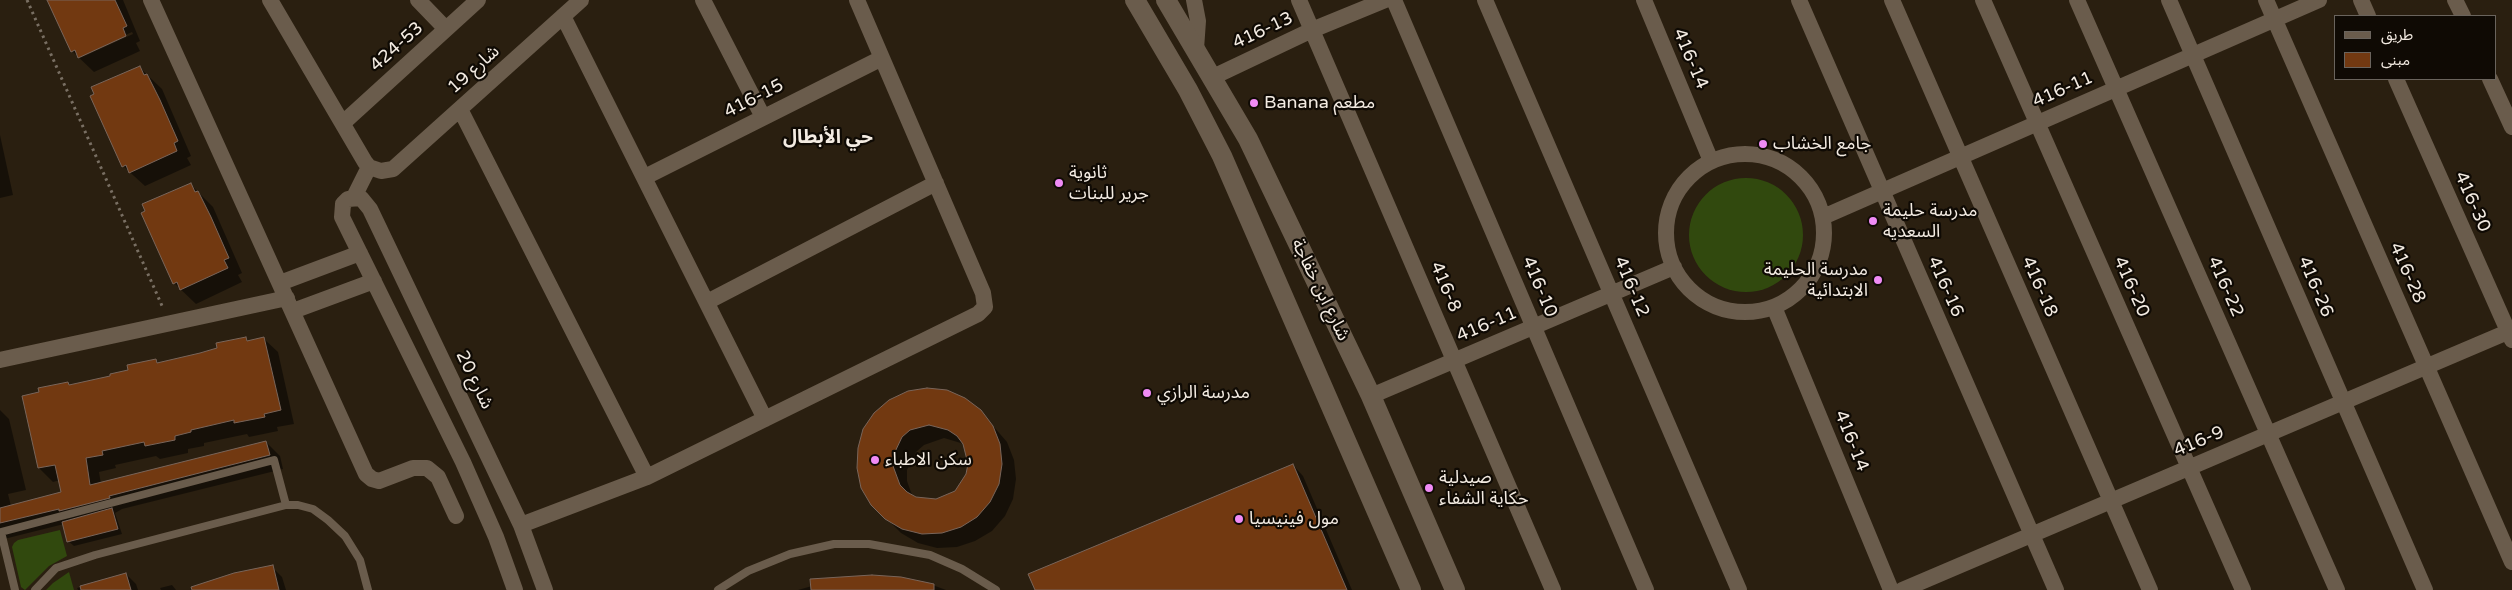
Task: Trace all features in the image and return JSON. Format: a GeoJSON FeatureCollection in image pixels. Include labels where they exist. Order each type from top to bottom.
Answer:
{"type":"FeatureCollection","features":[{"type":"Feature","properties":{"kind":"street"},"geometry":{"type":"LineString","coordinates":[[151,0],[366,474],[379,481],[413,468],[427,468],[438,477],[456,516]]}},
{"type":"Feature","properties":{"kind":"street"},"geometry":{"type":"LineString","coordinates":[[270,0],[369,167],[354,197],[343,204],[341,211],[463,462],[496,537],[515,590]]}},
{"type":"Feature","properties":{"kind":"street"},"geometry":{"type":"LineString","coordinates":[[418,0],[446,29]]}},
{"type":"Feature","properties":{"kind":"street","name":"424-53"},"geometry":{"type":"LineString","coordinates":[[343,123],[478,0]]}},
{"type":"Feature","properties":{"kind":"street","name":"شارع 19"},"geometry":{"type":"LineString","coordinates":[[369,167],[381,172],[393,170],[580,0]]}},
{"type":"Feature","properties":{"kind":"street"},"geometry":{"type":"LineString","coordinates":[[703,0],[763,117]]}},
{"type":"Feature","properties":{"kind":"street"},"geometry":{"type":"LineString","coordinates":[[521,525],[647,477],[978,314],[985,307],[983,293],[857,0]]}},
{"type":"Feature","properties":{"kind":"street","name":"شارع ابن خفاجة"},"geometry":{"type":"LineString","coordinates":[[1135,0],[1222,156],[1411,590]]}},
{"type":"Feature","properties":{"kind":"street","name":"شارع ابن خفاجة"},"geometry":{"type":"LineString","coordinates":[[1166,0],[1248,139],[1371,396],[1456,590]]}},
{"type":"Feature","properties":{"kind":"street"},"geometry":{"type":"LineString","coordinates":[[1172,64],[1196,49],[1198,21],[1194,0]]}},
{"type":"Feature","properties":{"kind":"street","name":"416-8"},"geometry":{"type":"LineString","coordinates":[[1299,0],[1553,590]]}},
{"type":"Feature","properties":{"kind":"street","name":"416-13"},"geometry":{"type":"LineString","coordinates":[[1213,77],[1312,30],[1385,0]]}},
{"type":"Feature","properties":{"kind":"street","name":"416-10"},"geometry":{"type":"LineString","coordinates":[[1394,0],[1646,590]]}},
{"type":"Feature","properties":{"kind":"street","name":"416-12"},"geometry":{"type":"LineString","coordinates":[[1485,0],[1740,590]]}},
{"type":"Feature","properties":{"kind":"street","name":"416-14"},"geometry":{"type":"LineString","coordinates":[[1644,0],[1712,161]]}},
{"type":"Feature","properties":{"kind":"street","name":"416-16"},"geometry":{"type":"LineString","coordinates":[[1799,0],[2056,590]]}},
{"type":"Feature","properties":{"kind":"street","name":"416-18"},"geometry":{"type":"LineString","coordinates":[[1892,0],[2150,590]]}},
{"type":"Feature","properties":{"kind":"street","name":"416-20"},"geometry":{"type":"LineString","coordinates":[[1983,0],[2243,590]]}},
{"type":"Feature","properties":{"kind":"street","name":"416-22"},"geometry":{"type":"LineString","coordinates":[[2077,0],[2337,590]]}},
{"type":"Feature","properties":{"kind":"street","name":"416-26"},"geometry":{"type":"LineString","coordinates":[[2169,0],[2425,590]]}},
{"type":"Feature","properties":{"kind":"street","name":"416-28"},"geometry":{"type":"LineString","coordinates":[[2266,0],[2512,562]]}},
{"type":"Feature","properties":{"kind":"street","name":"416-11"},"geometry":{"type":"LineString","coordinates":[[1823,217],[2319,0]]}},
{"type":"Feature","properties":{"kind":"street"},"geometry":{"type":"LineString","coordinates":[[2361,0],[2368,15]]}},
{"type":"Feature","properties":{"kind":"street"},"geometry":{"type":"LineString","coordinates":[[2455,0],[2462,15]]}},
{"type":"Feature","properties":{"kind":"street"},"geometry":{"type":"LineString","coordinates":[[563,16],[765,419]]}},
{"type":"Feature","properties":{"kind":"street","name":"416-15"},"geometry":{"type":"LineString","coordinates":[[644,177],[882,58]]}},
{"type":"Feature","properties":{"kind":"street","name":"416-30"},"geometry":{"type":"LineString","coordinates":[[2396,80],[2511,334]]}},
{"type":"Feature","properties":{"kind":"street"},"geometry":{"type":"LineString","coordinates":[[2490,80],[2512,127]]}},
{"type":"Feature","properties":{"kind":"street"},"geometry":{"type":"LineString","coordinates":[[460,110],[647,477]]}},
{"type":"Feature","properties":{"kind":"street"},"geometry":{"type":"LineString","coordinates":[[1734,155],[1758,155],[1781,162],[1800,176],[1815,195],[1823,217],[1825,239],[1820,261],[1809,281],[1794,296],[1774,307],[1751,313],[1728,311],[1706,302],[1693,292],[1674,267],[1667,243],[1667,218],[1676,195],[1691,175],[1712,161],[1734,155]]}},
{"type":"Feature","properties":{"kind":"street"},"geometry":{"type":"LineString","coordinates":[[707,302],[936,183]]}},
{"type":"Feature","properties":{"kind":"street","name":"شارع 20"},"geometry":{"type":"LineString","coordinates":[[354,197],[361,198],[370,209],[521,525],[545,590]]}},
{"type":"Feature","properties":{"kind":"street"},"geometry":{"type":"LineString","coordinates":[[287,298],[360,253]]}},
{"type":"Feature","properties":{"kind":"street","name":"416-11"},"geometry":{"type":"LineString","coordinates":[[1371,396],[1674,267]]}},
{"type":"Feature","properties":{"kind":"street"},"geometry":{"type":"LineString","coordinates":[[0,360],[374,281]]}},
{"type":"Feature","properties":{"kind":"street","name":"416-14"},"geometry":{"type":"LineString","coordinates":[[1774,307],[1891,590]]}},
{"type":"Feature","properties":{"kind":"street","name":"416-9"},"geometry":{"type":"LineString","coordinates":[[1902,590],[2426,367],[2511,334]]}},
{"type":"Feature","properties":{"kind":"lane"},"geometry":{"type":"LineString","coordinates":[[15,590],[1,532],[274,460],[286,505]]}},
{"type":"Feature","properties":{"kind":"lane"},"geometry":{"type":"LineString","coordinates":[[35,590],[37,585],[56,568],[72,562],[286,505],[298,505],[314,509],[345,536],[360,560],[368,590]]}},
{"type":"Feature","properties":{"kind":"lane"},"geometry":{"type":"LineString","coordinates":[[718,590],[748,571],[790,554],[834,544],[869,544],[930,555],[962,569],[996,590]]}},
{"type":"Feature","properties":{"kind":"path"},"geometry":{"type":"LineString","coordinates":[[27,0],[170,323]]}},
{"type":"Feature","properties":{"kind":"green space"},"geometry":{"type":"Polygon","coordinates":[[[1746,178],[1768,182],[1778,187],[1794,203],[1799,213],[1803,235],[1799,257],[1794,267],[1778,283],[1768,288],[1746,292],[1724,288],[1714,283],[1698,267],[1693,257],[1689,235],[1693,213],[1698,203],[1714,187],[1724,182],[1746,178]]]}},
{"type":"Feature","properties":{"kind":"green space"},"geometry":{"type":"Polygon","coordinates":[[[60,530],[67,556],[49,566],[25,590],[21,587],[12,547],[14,543],[18,540],[60,530]]]}},
{"type":"Feature","properties":{"kind":"green space"},"geometry":{"type":"Polygon","coordinates":[[[69,572],[74,590],[46,590],[53,583],[69,572]]]}},
{"type":"Feature","properties":{"kind":"building"},"geometry":{"type":"Polygon","coordinates":[[[47,0],[115,0],[127,26],[123,28],[126,36],[78,58],[75,50],[71,52],[47,0]]]}},
{"type":"Feature","properties":{"kind":"building"},"geometry":{"type":"Polygon","coordinates":[[[140,66],[144,75],[147,74],[178,141],[174,143],[177,151],[129,173],[126,165],[122,167],[90,96],[94,94],[91,87],[140,66]]]}},
{"type":"Feature","properties":{"kind":"building"},"geometry":{"type":"Polygon","coordinates":[[[191,183],[195,192],[198,191],[229,258],[224,260],[228,268],[180,290],[177,282],[173,284],[141,213],[145,211],[142,204],[191,183]]]}},
{"type":"Feature","properties":{"kind":"building"},"geometry":{"type":"Polygon","coordinates":[[[246,337],[247,341],[264,337],[281,410],[264,414],[265,417],[234,423],[234,420],[191,430],[191,432],[175,436],[175,440],[145,446],[144,442],[102,451],[103,455],[86,458],[90,485],[266,441],[270,455],[109,496],[110,498],[59,511],[59,509],[0,523],[0,508],[61,492],[55,465],[38,468],[22,396],[39,392],[38,388],[68,382],[69,385],[110,376],[110,374],[128,370],[127,365],[156,359],[157,363],[200,353],[217,348],[216,343],[246,337]]]}},
{"type":"Feature","properties":{"kind":"building","name":"سكن الاطباء"},"geometry":{"type":"Polygon","coordinates":[[[927,388],[947,390],[965,398],[981,410],[993,426],[1000,444],[1002,464],[999,484],[990,502],[977,517],[961,527],[942,533],[922,534],[902,529],[885,519],[871,505],[861,488],[857,468],[858,448],[863,429],[874,413],[889,400],[908,391],[927,388]],[[929,425],[910,430],[902,437],[893,456],[893,466],[900,485],[907,492],[916,497],[936,499],[955,491],[966,474],[968,464],[963,444],[957,436],[948,430],[929,425]]]}},
{"type":"Feature","properties":{"kind":"building","name":"مول فينيسيا"},"geometry":{"type":"Polygon","coordinates":[[[1293,464],[1347,590],[1035,590],[1028,574],[1293,464]]]}},
{"type":"Feature","properties":{"kind":"building"},"geometry":{"type":"Polygon","coordinates":[[[112,508],[118,529],[67,542],[62,522],[112,508]]]}},
{"type":"Feature","properties":{"kind":"building"},"geometry":{"type":"Polygon","coordinates":[[[273,565],[279,590],[192,590],[191,587],[234,573],[273,565]]]}},
{"type":"Feature","properties":{"kind":"building"},"geometry":{"type":"Polygon","coordinates":[[[126,573],[131,590],[81,590],[80,586],[126,573]]]}},
{"type":"Feature","properties":{"kind":"building"},"geometry":{"type":"Polygon","coordinates":[[[872,575],[901,577],[934,584],[934,590],[811,590],[810,579],[872,575]]]}},
{"type":"Feature","properties":{"kind":"place","name":"Banana مطعم"},"geometry":{"type":"Point","coordinates":[1254,103]}},
{"type":"Feature","properties":{"kind":"place","name":"جامع الخشاب"},"geometry":{"type":"Point","coordinates":[1763,144]}},
{"type":"Feature","properties":{"kind":"place","name":"ثانوية جرير للبنات"},"geometry":{"type":"Point","coordinates":[1059,183]}},
{"type":"Feature","properties":{"kind":"place","name":"مدرسة حليمة السعديه"},"geometry":{"type":"Point","coordinates":[1873,221]}},
{"type":"Feature","properties":{"kind":"place","name":"مدرسة الحليمة الابتدائية"},"geometry":{"type":"Point","coordinates":[1878,280]}},
{"type":"Feature","properties":{"kind":"place","name":"مدرسة الرازي"},"geometry":{"type":"Point","coordinates":[1147,393]}},
{"type":"Feature","properties":{"kind":"place","name":"سكن الاطباء"},"geometry":{"type":"Point","coordinates":[875,460]}},
{"type":"Feature","properties":{"kind":"place","name":"صيدلية حكاية الشفاء"},"geometry":{"type":"Point","coordinates":[1429,488]}},
{"type":"Feature","properties":{"kind":"place","name":"مول فينيسيا"},"geometry":{"type":"Point","coordinates":[1239,519]}},
{"type":"Feature","properties":{"kind":"district","name":"حي الأبطال"},"geometry":{"type":"Point","coordinates":[828,138]}}]}
